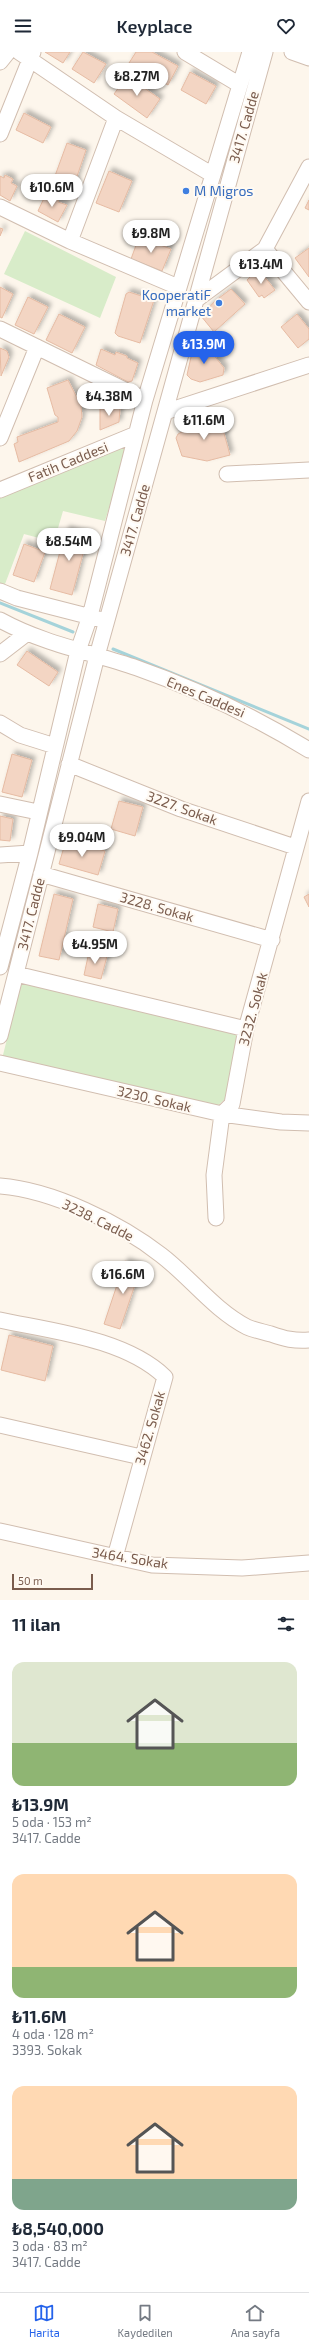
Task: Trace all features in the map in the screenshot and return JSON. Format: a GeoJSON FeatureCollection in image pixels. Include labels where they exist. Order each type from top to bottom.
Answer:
{"type":"FeatureCollection","features":[{"type":"Feature","properties":{"kind":"street"},"geometry":{"type":"LineString","coordinates":[[0,62],[8,52]]}},
{"type":"Feature","properties":{"kind":"street"},"geometry":{"type":"LineString","coordinates":[[184,52],[240,85]]}},
{"type":"Feature","properties":{"kind":"street","name":"3417. Cadde"},"geometry":{"type":"LineString","coordinates":[[0,967],[3,947],[30,852],[38,812],[78,651],[90,616],[144,400],[250,52]]}},
{"type":"Feature","properties":{"kind":"street","name":"3417. Cadde"},"geometry":{"type":"LineString","coordinates":[[0,1036],[97,656],[265,52]]}},
{"type":"Feature","properties":{"kind":"street"},"geometry":{"type":"LineString","coordinates":[[292,52],[309,58]]}},
{"type":"Feature","properties":{"kind":"street"},"geometry":{"type":"LineString","coordinates":[[0,134],[28,55],[116,118],[213,175]]}},
{"type":"Feature","properties":{"kind":"street"},"geometry":{"type":"LineString","coordinates":[[70,241],[116,118]]}},
{"type":"Feature","properties":{"kind":"street"},"geometry":{"type":"LineString","coordinates":[[196,300],[265,249],[309,167]]}},
{"type":"Feature","properties":{"kind":"street"},"geometry":{"type":"LineString","coordinates":[[0,207],[70,241],[178,287]]}},
{"type":"Feature","properties":{"kind":"street"},"geometry":{"type":"LineString","coordinates":[[265,249],[309,301]]}},
{"type":"Feature","properties":{"kind":"street"},"geometry":{"type":"LineString","coordinates":[[0,329],[144,400]]}},
{"type":"Feature","properties":{"kind":"street"},"geometry":{"type":"LineString","coordinates":[[0,438],[36,347]]}},
{"type":"Feature","properties":{"kind":"street"},"geometry":{"type":"LineString","coordinates":[[165,412],[309,365]]}},
{"type":"Feature","properties":{"kind":"street","name":"Fatih Caddesi"},"geometry":{"type":"LineString","coordinates":[[0,490],[136,434]]}},
{"type":"Feature","properties":{"kind":"street"},"geometry":{"type":"LineString","coordinates":[[227,474],[309,470]]}},
{"type":"Feature","properties":{"kind":"street"},"geometry":{"type":"LineString","coordinates":[[0,591],[17,598],[107,620]]}},
{"type":"Feature","properties":{"kind":"street"},"geometry":{"type":"LineString","coordinates":[[0,620],[26,634],[78,651]]}},
{"type":"Feature","properties":{"kind":"street"},"geometry":{"type":"LineString","coordinates":[[0,654],[26,634]]}},
{"type":"Feature","properties":{"kind":"street","name":"Enes Caddesi"},"geometry":{"type":"LineString","coordinates":[[78,651],[138,668],[256,718],[309,750]]}},
{"type":"Feature","properties":{"kind":"street"},"geometry":{"type":"LineString","coordinates":[[0,723],[20,735],[55,746]]}},
{"type":"Feature","properties":{"kind":"street","name":"3227. Sokak"},"geometry":{"type":"LineString","coordinates":[[69,764],[181,809],[295,848]]}},
{"type":"Feature","properties":{"kind":"street","name":"3232. Sokak"},"geometry":{"type":"LineString","coordinates":[[216,1218],[214,1175],[222,1114],[232,1104],[246,1029],[272,940],[295,848],[309,801]]}},
{"type":"Feature","properties":{"kind":"street"},"geometry":{"type":"LineString","coordinates":[[0,804],[38,812]]}},
{"type":"Feature","properties":{"kind":"street"},"geometry":{"type":"LineString","coordinates":[[0,855],[30,852]]}},
{"type":"Feature","properties":{"kind":"street","name":"3228. Sokak"},"geometry":{"type":"LineString","coordinates":[[41,874],[272,940]]}},
{"type":"Feature","properties":{"kind":"street"},"geometry":{"type":"LineString","coordinates":[[16,974],[246,1029]]}},
{"type":"Feature","properties":{"kind":"street","name":"3230. Sokak"},"geometry":{"type":"LineString","coordinates":[[0,1064],[222,1114],[281,1122],[309,1123]]}},
{"type":"Feature","properties":{"kind":"street","name":"3238. Cadde"},"geometry":{"type":"LineString","coordinates":[[0,1186],[18,1188],[66,1203],[113,1225],[161,1255],[210,1300],[248,1327],[293,1342],[309,1340]]}},
{"type":"Feature","properties":{"kind":"street","name":"3462. Sokak"},"geometry":{"type":"LineString","coordinates":[[0,1320],[84,1338],[115,1348],[154,1366],[166,1376],[141,1457],[115,1557]]}},
{"type":"Feature","properties":{"kind":"street"},"geometry":{"type":"LineString","coordinates":[[0,1425],[141,1457]]}},
{"type":"Feature","properties":{"kind":"street","name":"3464. Sokak"},"geometry":{"type":"LineString","coordinates":[[0,1532],[152,1565],[242,1568],[309,1563]]}},
{"type":"Feature","properties":{"kind":"green space"},"geometry":{"type":"Polygon","coordinates":[[[25,231],[116,277],[100,318],[4,274],[25,231]]]}},
{"type":"Feature","properties":{"kind":"green space"},"geometry":{"type":"Polygon","coordinates":[[[129,443],[105,521],[63,511],[54,542],[24,534],[2,592],[0,590],[0,494],[129,443]]]}},
{"type":"Feature","properties":{"kind":"green space"},"geometry":{"type":"Polygon","coordinates":[[[21,983],[237,1034],[225,1099],[216,1107],[2,1059],[21,983]]]}},
{"type":"Feature","properties":{"kind":"building"},"geometry":{"type":"Polygon","coordinates":[[[45,52],[70,52],[63,63],[45,52]]]}},
{"type":"Feature","properties":{"kind":"building"},"geometry":{"type":"Polygon","coordinates":[[[83,52],[106,64],[94,83],[72,69],[83,52]]]}},
{"type":"Feature","properties":{"kind":"building"},"geometry":{"type":"Polygon","coordinates":[[[136,52],[152,52],[178,66],[168,85],[129,63],[136,52]]]}},
{"type":"Feature","properties":{"kind":"building"},"geometry":{"type":"Polygon","coordinates":[[[190,72],[216,86],[206,104],[181,90],[190,72]]]}},
{"type":"Feature","properties":{"kind":"building"},"geometry":{"type":"Polygon","coordinates":[[[127,76],[160,99],[147,118],[114,94],[127,76]]]}},
{"type":"Feature","properties":{"kind":"building"},"geometry":{"type":"Polygon","coordinates":[[[24,113],[51,127],[43,143],[16,130],[24,113]]]}},
{"type":"Feature","properties":{"kind":"building"},"geometry":{"type":"Polygon","coordinates":[[[67,143],[86,150],[72,191],[52,184],[67,143]]]}},
{"type":"Feature","properties":{"kind":"building"},"geometry":{"type":"Polygon","coordinates":[[[109,171],[132,181],[119,212],[96,203],[109,171]]]}},
{"type":"Feature","properties":{"kind":"building"},"geometry":{"type":"Polygon","coordinates":[[[5,175],[13,179],[11,183],[17,186],[10,201],[0,195],[0,176],[4,178],[5,175]]]}},
{"type":"Feature","properties":{"kind":"building"},"geometry":{"type":"Polygon","coordinates":[[[45,196],[59,198],[58,202],[67,205],[58,222],[38,211],[45,196]]]}},
{"type":"Feature","properties":{"kind":"building"},"geometry":{"type":"Polygon","coordinates":[[[309,200],[309,210],[305,208],[309,200]]]}},
{"type":"Feature","properties":{"kind":"building"},"geometry":{"type":"Polygon","coordinates":[[[0,228],[3,229],[0,236],[0,228]]]}},
{"type":"Feature","properties":{"kind":"building"},"geometry":{"type":"Polygon","coordinates":[[[139,237],[171,249],[162,271],[131,259],[139,237]]]}},
{"type":"Feature","properties":{"kind":"building"},"geometry":{"type":"Polygon","coordinates":[[[309,248],[309,277],[295,258],[309,248]]]}},
{"type":"Feature","properties":{"kind":"building"},"geometry":{"type":"Polygon","coordinates":[[[256,271],[260,271],[275,290],[264,298],[262,295],[259,297],[247,280],[256,271]]]}},
{"type":"Feature","properties":{"kind":"building"},"geometry":{"type":"Polygon","coordinates":[[[0,287],[13,294],[2,318],[0,317],[0,287]]]}},
{"type":"Feature","properties":{"kind":"building"},"geometry":{"type":"Polygon","coordinates":[[[231,289],[245,304],[214,332],[201,316],[215,301],[231,289]]]}},
{"type":"Feature","properties":{"kind":"building"},"geometry":{"type":"Polygon","coordinates":[[[129,292],[154,300],[140,343],[118,336],[115,333],[126,294],[129,292]]]}},
{"type":"Feature","properties":{"kind":"building"},"geometry":{"type":"Polygon","coordinates":[[[28,297],[48,307],[34,334],[15,325],[28,297]]]}},
{"type":"Feature","properties":{"kind":"building"},"geometry":{"type":"Polygon","coordinates":[[[59,314],[85,327],[72,353],[46,340],[59,314]]]}},
{"type":"Feature","properties":{"kind":"building"},"geometry":{"type":"Polygon","coordinates":[[[297,314],[309,329],[309,339],[298,348],[281,327],[297,314]]]}},
{"type":"Feature","properties":{"kind":"building"},"geometry":{"type":"Polygon","coordinates":[[[197,345],[209,349],[224,368],[223,375],[200,382],[191,379],[187,375],[193,348],[197,345]]]}},
{"type":"Feature","properties":{"kind":"building"},"geometry":{"type":"Polygon","coordinates":[[[0,348],[7,351],[9,357],[1,376],[0,348]]]}},
{"type":"Feature","properties":{"kind":"building"},"geometry":{"type":"Polygon","coordinates":[[[101,349],[115,355],[116,352],[127,356],[127,358],[138,363],[132,381],[128,382],[96,365],[101,349]]]}},
{"type":"Feature","properties":{"kind":"building"},"geometry":{"type":"Polygon","coordinates":[[[68,380],[81,406],[82,417],[77,431],[69,441],[19,462],[14,444],[18,442],[17,437],[58,422],[58,417],[55,415],[47,388],[68,380]]]}},
{"type":"Feature","properties":{"kind":"building"},"geometry":{"type":"Polygon","coordinates":[[[120,408],[119,422],[100,430],[100,409],[120,408]]]}},
{"type":"Feature","properties":{"kind":"building"},"geometry":{"type":"Polygon","coordinates":[[[217,417],[220,419],[230,455],[207,461],[182,456],[176,438],[178,434],[208,418],[217,417]]]}},
{"type":"Feature","properties":{"kind":"building"},"geometry":{"type":"Polygon","coordinates":[[[66,529],[88,535],[72,595],[50,589],[66,529]]]}},
{"type":"Feature","properties":{"kind":"building"},"geometry":{"type":"Polygon","coordinates":[[[24,544],[45,552],[34,582],[13,575],[24,544]]]}},
{"type":"Feature","properties":{"kind":"building"},"geometry":{"type":"Polygon","coordinates":[[[27,651],[58,672],[49,686],[17,665],[27,651]]]}},
{"type":"Feature","properties":{"kind":"building"},"geometry":{"type":"Polygon","coordinates":[[[12,754],[32,760],[22,797],[2,792],[12,754]]]}},
{"type":"Feature","properties":{"kind":"building"},"geometry":{"type":"Polygon","coordinates":[[[119,801],[143,807],[135,836],[111,829],[119,801]]]}},
{"type":"Feature","properties":{"kind":"building"},"geometry":{"type":"Polygon","coordinates":[[[0,816],[13,819],[10,841],[0,840],[0,816]]]}},
{"type":"Feature","properties":{"kind":"building"},"geometry":{"type":"Polygon","coordinates":[[[66,840],[105,851],[98,875],[59,864],[66,840]]]}},
{"type":"Feature","properties":{"kind":"building"},"geometry":{"type":"Polygon","coordinates":[[[54,894],[73,899],[59,960],[39,956],[54,894]]]}},
{"type":"Feature","properties":{"kind":"building"},"geometry":{"type":"Polygon","coordinates":[[[309,894],[309,907],[304,897],[309,894]]]}},
{"type":"Feature","properties":{"kind":"building"},"geometry":{"type":"Polygon","coordinates":[[[98,904],[118,909],[113,932],[93,927],[98,904]]]}},
{"type":"Feature","properties":{"kind":"building"},"geometry":{"type":"Polygon","coordinates":[[[89,952],[107,956],[101,979],[84,975],[89,952]]]}},
{"type":"Feature","properties":{"kind":"building"},"geometry":{"type":"Polygon","coordinates":[[[125,1261],[141,1267],[120,1329],[104,1324],[125,1261]]]}},
{"type":"Feature","properties":{"kind":"building"},"geometry":{"type":"Polygon","coordinates":[[[9,1335],[53,1346],[45,1381],[1,1370],[9,1335]]]}},
{"type":"Feature","properties":{"kind":"waterway"},"geometry":{"type":"LineString","coordinates":[[0,603],[73,632]]}},
{"type":"Feature","properties":{"kind":"waterway"},"geometry":{"type":"LineString","coordinates":[[113,649],[309,729]]}},
{"type":"Feature","properties":{"kind":"place","name":"M Migros"},"geometry":{"type":"Point","coordinates":[186,191]}},
{"type":"Feature","properties":{"kind":"place","name":"KooperatiF market"},"geometry":{"type":"Point","coordinates":[219,303]}}]}
